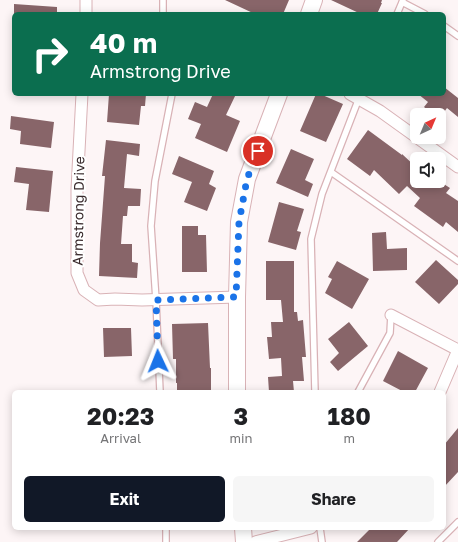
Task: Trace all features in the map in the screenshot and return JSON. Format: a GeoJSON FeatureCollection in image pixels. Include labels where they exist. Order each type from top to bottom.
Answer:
{"type":"FeatureCollection","features":[{"type":"Feature","properties":{"kind":"street"},"geometry":{"type":"LineString","coordinates":[[86,0],[86,12]]}},
{"type":"Feature","properties":{"kind":"street"},"geometry":{"type":"LineString","coordinates":[[310,12],[314,0]]}},
{"type":"Feature","properties":{"kind":"street","name":"Armstrong Drive"},"geometry":{"type":"LineString","coordinates":[[82,96],[77,189],[77,273],[84,290],[98,300],[156,300],[236,297]]}},
{"type":"Feature","properties":{"kind":"street"},"geometry":{"type":"LineString","coordinates":[[238,390],[236,297],[239,222],[247,179],[278,96]]}},
{"type":"Feature","properties":{"kind":"street"},"geometry":{"type":"LineString","coordinates":[[357,96],[458,167]]}},
{"type":"Feature","properties":{"kind":"street"},"geometry":{"type":"LineString","coordinates":[[391,314],[458,350],[441,390]]}},
{"type":"Feature","properties":{"kind":"street"},"geometry":{"type":"LineString","coordinates":[[244,530],[244,542]]}},
{"type":"Feature","properties":{"kind":"street"},"geometry":{"type":"LineString","coordinates":[[255,542],[303,530]]}},
{"type":"Feature","properties":{"kind":"lane"},"geometry":{"type":"LineString","coordinates":[[163,0],[163,12]]}},
{"type":"Feature","properties":{"kind":"lane"},"geometry":{"type":"LineString","coordinates":[[398,12],[403,1],[422,12]]}},
{"type":"Feature","properties":{"kind":"lane"},"geometry":{"type":"LineString","coordinates":[[446,27],[458,36]]}},
{"type":"Feature","properties":{"kind":"lane"},"geometry":{"type":"LineString","coordinates":[[160,390],[151,226],[156,181],[172,96]]}},
{"type":"Feature","properties":{"kind":"lane"},"geometry":{"type":"LineString","coordinates":[[315,390],[311,239],[322,194],[357,96]]}},
{"type":"Feature","properties":{"kind":"lane"},"geometry":{"type":"LineString","coordinates":[[331,172],[458,261]]}},
{"type":"Feature","properties":{"kind":"lane"},"geometry":{"type":"LineString","coordinates":[[359,390],[390,333],[391,314]]}},
{"type":"Feature","properties":{"kind":"lane"},"geometry":{"type":"LineString","coordinates":[[438,542],[458,522]]}},
{"type":"Feature","properties":{"kind":"lane"},"geometry":{"type":"LineString","coordinates":[[166,530],[166,542]]}},
{"type":"Feature","properties":{"kind":"lane"},"geometry":{"type":"LineString","coordinates":[[320,530],[322,542]]}},
{"type":"Feature","properties":{"kind":"building"},"geometry":{"type":"Polygon","coordinates":[[[225,0],[289,0],[284,12],[251,12],[225,0]]]}},
{"type":"Feature","properties":{"kind":"building"},"geometry":{"type":"Polygon","coordinates":[[[331,0],[382,0],[378,12],[357,12],[331,0]]]}},
{"type":"Feature","properties":{"kind":"building"},"geometry":{"type":"Polygon","coordinates":[[[14,4],[57,7],[57,12],[14,12],[14,4]]]}},
{"type":"Feature","properties":{"kind":"building"},"geometry":{"type":"Polygon","coordinates":[[[446,89],[458,98],[458,117],[447,108],[446,109],[446,108],[424,107],[428,102],[420,96],[446,96],[446,89]]]}},
{"type":"Feature","properties":{"kind":"building"},"geometry":{"type":"Polygon","coordinates":[[[109,96],[146,96],[145,106],[141,106],[139,125],[107,122],[109,96]]]}},
{"type":"Feature","properties":{"kind":"building"},"geometry":{"type":"Polygon","coordinates":[[[212,96],[235,96],[226,115],[240,121],[227,152],[195,138],[201,124],[188,119],[195,102],[207,107],[212,96]]]}},
{"type":"Feature","properties":{"kind":"building"},"geometry":{"type":"Polygon","coordinates":[[[315,96],[325,96],[343,104],[326,142],[300,131],[315,96]]]}},
{"type":"Feature","properties":{"kind":"building"},"geometry":{"type":"Polygon","coordinates":[[[11,116],[54,122],[51,148],[20,144],[21,131],[10,129],[11,116]]]}},
{"type":"Feature","properties":{"kind":"building"},"geometry":{"type":"Polygon","coordinates":[[[368,130],[410,161],[410,188],[446,188],[446,185],[450,188],[446,193],[458,201],[458,232],[446,222],[443,227],[414,206],[420,198],[407,186],[399,194],[374,170],[370,176],[347,159],[368,130]]]}},
{"type":"Feature","properties":{"kind":"building"},"geometry":{"type":"Polygon","coordinates":[[[106,140],[140,144],[139,156],[127,154],[124,188],[141,189],[140,206],[128,206],[127,216],[123,216],[121,244],[132,244],[132,262],[138,263],[137,278],[99,276],[105,176],[102,176],[106,140]]]}},
{"type":"Feature","properties":{"kind":"building"},"geometry":{"type":"Polygon","coordinates":[[[291,149],[314,159],[305,180],[313,184],[308,197],[276,183],[291,149]]]}},
{"type":"Feature","properties":{"kind":"building"},"geometry":{"type":"Polygon","coordinates":[[[179,156],[214,171],[209,184],[216,188],[207,211],[184,202],[192,182],[172,174],[179,156]]]}},
{"type":"Feature","properties":{"kind":"building"},"geometry":{"type":"Polygon","coordinates":[[[16,167],[53,171],[49,212],[26,210],[29,184],[14,182],[16,167]]]}},
{"type":"Feature","properties":{"kind":"building"},"geometry":{"type":"Polygon","coordinates":[[[279,202],[304,209],[297,231],[301,232],[296,250],[268,242],[279,202]]]}},
{"type":"Feature","properties":{"kind":"building"},"geometry":{"type":"Polygon","coordinates":[[[182,226],[198,226],[198,235],[206,235],[207,272],[182,272],[182,226]]]}},
{"type":"Feature","properties":{"kind":"building"},"geometry":{"type":"Polygon","coordinates":[[[386,232],[387,249],[407,248],[407,270],[373,271],[372,233],[386,232]]]}},
{"type":"Feature","properties":{"kind":"building"},"geometry":{"type":"Polygon","coordinates":[[[436,260],[458,280],[458,284],[439,304],[415,282],[436,260]]]}},
{"type":"Feature","properties":{"kind":"building"},"geometry":{"type":"Polygon","coordinates":[[[266,261],[294,261],[294,312],[297,312],[298,321],[303,320],[306,357],[302,357],[304,381],[293,381],[294,390],[269,390],[268,377],[282,376],[281,358],[269,359],[267,337],[272,337],[271,322],[283,322],[281,300],[266,300],[266,261]]]}},
{"type":"Feature","properties":{"kind":"building"},"geometry":{"type":"Polygon","coordinates":[[[337,261],[369,279],[352,309],[325,293],[332,279],[328,277],[337,261]]]}},
{"type":"Feature","properties":{"kind":"building"},"geometry":{"type":"Polygon","coordinates":[[[349,322],[368,346],[338,371],[330,362],[339,353],[328,339],[349,322]]]}},
{"type":"Feature","properties":{"kind":"building"},"geometry":{"type":"Polygon","coordinates":[[[208,323],[211,390],[177,390],[176,359],[173,359],[172,324],[208,323]]]}},
{"type":"Feature","properties":{"kind":"building"},"geometry":{"type":"Polygon","coordinates":[[[103,328],[131,328],[132,356],[104,357],[103,328]]]}},
{"type":"Feature","properties":{"kind":"building"},"geometry":{"type":"Polygon","coordinates":[[[398,351],[428,368],[416,390],[400,390],[383,381],[398,351]]]}},
{"type":"Feature","properties":{"kind":"building"},"geometry":{"type":"Polygon","coordinates":[[[458,428],[458,472],[446,485],[446,443],[458,428]]]}},
{"type":"Feature","properties":{"kind":"building"},"geometry":{"type":"Polygon","coordinates":[[[369,530],[408,530],[397,542],[357,542],[369,530]]]}},
{"type":"Feature","properties":{"kind":"route"},"geometry":{"type":"LineString","coordinates":[[158,361],[156,300],[236,297],[239,222],[247,179],[258,151]]}}]}
